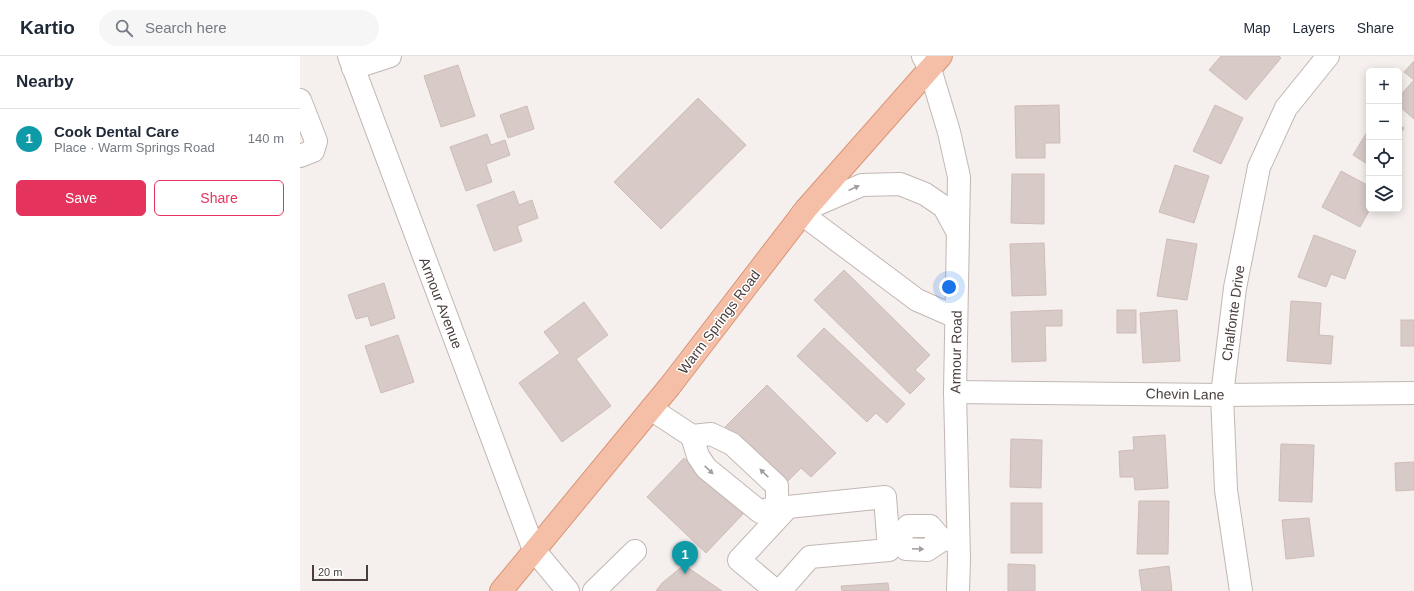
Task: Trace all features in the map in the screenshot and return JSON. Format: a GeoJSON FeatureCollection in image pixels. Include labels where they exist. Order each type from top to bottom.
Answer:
{"type":"FeatureCollection","features":[{"type":"Feature","properties":{"kind":"main road","name":"Warm Springs Road"},"geometry":{"type":"LineString","coordinates":[[501,591],[651,409],[804,212],[931,60]]}},
{"type":"Feature","properties":{"kind":"street"},"geometry":{"type":"LineString","coordinates":[[351,62],[389,56]]}},
{"type":"Feature","properties":{"kind":"street","name":"Chalfonte Drive"},"geometry":{"type":"LineString","coordinates":[[1241,591],[1226,490],[1222,395],[1235,288],[1259,167],[1286,108],[1328,56]]}},
{"type":"Feature","properties":{"kind":"street","name":"Armour Road"},"geometry":{"type":"LineString","coordinates":[[931,60],[959,177],[955,392],[950,540],[958,591]]}},
{"type":"Feature","properties":{"kind":"street","name":"Armour Avenue"},"geometry":{"type":"LineString","coordinates":[[351,62],[534,550],[568,591]]}},
{"type":"Feature","properties":{"kind":"street"},"geometry":{"type":"LineString","coordinates":[[300,100],[316,141],[314,151],[300,156]]}},
{"type":"Feature","properties":{"kind":"street"},"geometry":{"type":"LineString","coordinates":[[956,317],[917,300],[804,212],[862,184],[900,184],[925,194],[944,207],[958,232]]}},
{"type":"Feature","properties":{"kind":"street","name":"Chevin Lane"},"geometry":{"type":"LineString","coordinates":[[955,392],[1222,395],[1414,392]]}},
{"type":"Feature","properties":{"kind":"street"},"geometry":{"type":"LineString","coordinates":[[651,409],[692,436],[711,434],[732,444],[777,486],[780,509],[739,560],[776,591]]}},
{"type":"Feature","properties":{"kind":"street"},"geometry":{"type":"LineString","coordinates":[[692,436],[698,456],[706,468],[760,512],[788,507],[885,497],[893,537],[889,550],[810,557],[780,591]]}},
{"type":"Feature","properties":{"kind":"street"},"geometry":{"type":"LineString","coordinates":[[893,537],[908,526],[930,526],[950,540]]}},
{"type":"Feature","properties":{"kind":"street"},"geometry":{"type":"LineString","coordinates":[[594,591],[635,551]]}},
{"type":"Feature","properties":{"kind":"building"},"geometry":{"type":"Polygon","coordinates":[[[1221,56],[1279,56],[1281,58],[1246,100],[1209,70],[1221,56]]]}},
{"type":"Feature","properties":{"kind":"building"},"geometry":{"type":"Polygon","coordinates":[[[1414,61],[1414,80],[1404,72],[1414,61]]]}},
{"type":"Feature","properties":{"kind":"building"},"geometry":{"type":"Polygon","coordinates":[[[458,65],[475,116],[441,127],[424,76],[458,65]]]}},
{"type":"Feature","properties":{"kind":"building"},"geometry":{"type":"Polygon","coordinates":[[[1414,80],[1414,119],[1402,109],[1402,94],[1414,80]]]}},
{"type":"Feature","properties":{"kind":"building"},"geometry":{"type":"Polygon","coordinates":[[[698,98],[746,145],[661,229],[614,182],[698,98]]]}},
{"type":"Feature","properties":{"kind":"building"},"geometry":{"type":"Polygon","coordinates":[[[1059,105],[1060,143],[1045,143],[1045,158],[1016,158],[1015,106],[1059,105]]]}},
{"type":"Feature","properties":{"kind":"building"},"geometry":{"type":"Polygon","coordinates":[[[1215,105],[1243,118],[1221,164],[1193,151],[1215,105]]]}},
{"type":"Feature","properties":{"kind":"building"},"geometry":{"type":"Polygon","coordinates":[[[527,106],[534,129],[508,138],[500,115],[527,106]]]}},
{"type":"Feature","properties":{"kind":"building"},"geometry":{"type":"Polygon","coordinates":[[[487,134],[491,145],[505,140],[510,155],[486,164],[492,182],[466,191],[450,147],[487,134]]]}},
{"type":"Feature","properties":{"kind":"building"},"geometry":{"type":"Polygon","coordinates":[[[1366,134],[1366,163],[1353,155],[1366,134]]]}},
{"type":"Feature","properties":{"kind":"building"},"geometry":{"type":"Polygon","coordinates":[[[1175,165],[1209,176],[1194,223],[1159,212],[1175,165]]]}},
{"type":"Feature","properties":{"kind":"building"},"geometry":{"type":"Polygon","coordinates":[[[1341,171],[1366,184],[1366,212],[1368,212],[1360,227],[1322,207],[1341,171]]]}},
{"type":"Feature","properties":{"kind":"building"},"geometry":{"type":"Polygon","coordinates":[[[1012,174],[1044,174],[1044,224],[1011,223],[1012,174]]]}},
{"type":"Feature","properties":{"kind":"building"},"geometry":{"type":"Polygon","coordinates":[[[514,191],[519,205],[532,200],[538,218],[517,226],[522,241],[494,251],[477,205],[514,191]]]}},
{"type":"Feature","properties":{"kind":"building"},"geometry":{"type":"Polygon","coordinates":[[[1314,235],[1356,251],[1345,279],[1331,274],[1326,287],[1298,277],[1314,235]]]}},
{"type":"Feature","properties":{"kind":"building"},"geometry":{"type":"Polygon","coordinates":[[[1167,239],[1197,244],[1187,300],[1157,296],[1167,239]]]}},
{"type":"Feature","properties":{"kind":"building"},"geometry":{"type":"Polygon","coordinates":[[[1044,243],[1046,295],[1012,296],[1010,244],[1044,243]]]}},
{"type":"Feature","properties":{"kind":"building"},"geometry":{"type":"Polygon","coordinates":[[[844,270],[930,355],[915,370],[925,379],[910,394],[814,300],[844,270]]]}},
{"type":"Feature","properties":{"kind":"building"},"geometry":{"type":"Polygon","coordinates":[[[384,283],[395,318],[371,326],[368,316],[356,319],[348,295],[384,283]]]}},
{"type":"Feature","properties":{"kind":"building"},"geometry":{"type":"Polygon","coordinates":[[[1291,301],[1321,303],[1319,335],[1333,336],[1331,364],[1287,361],[1291,301]]]}},
{"type":"Feature","properties":{"kind":"building"},"geometry":{"type":"Polygon","coordinates":[[[584,302],[608,335],[576,359],[611,406],[562,442],[519,383],[560,353],[544,332],[584,302]]]}},
{"type":"Feature","properties":{"kind":"building"},"geometry":{"type":"Polygon","coordinates":[[[1062,310],[1062,326],[1045,326],[1046,361],[1012,362],[1011,312],[1062,310]]]}},
{"type":"Feature","properties":{"kind":"building"},"geometry":{"type":"Polygon","coordinates":[[[1117,310],[1136,310],[1136,333],[1117,333],[1117,310]]]}},
{"type":"Feature","properties":{"kind":"building"},"geometry":{"type":"Polygon","coordinates":[[[1177,310],[1180,361],[1143,363],[1140,313],[1177,310]]]}},
{"type":"Feature","properties":{"kind":"building"},"geometry":{"type":"Polygon","coordinates":[[[1401,320],[1414,320],[1414,346],[1401,346],[1401,320]]]}},
{"type":"Feature","properties":{"kind":"building"},"geometry":{"type":"Polygon","coordinates":[[[824,328],[905,404],[887,423],[876,413],[867,422],[797,356],[824,328]]]}},
{"type":"Feature","properties":{"kind":"building"},"geometry":{"type":"Polygon","coordinates":[[[398,335],[414,382],[381,393],[365,346],[398,335]]]}},
{"type":"Feature","properties":{"kind":"building"},"geometry":{"type":"Polygon","coordinates":[[[767,385],[836,453],[811,477],[801,468],[783,486],[724,428],[767,385]]]}},
{"type":"Feature","properties":{"kind":"building"},"geometry":{"type":"Polygon","coordinates":[[[1165,435],[1168,488],[1135,490],[1134,477],[1120,477],[1119,451],[1134,450],[1133,437],[1165,435]]]}},
{"type":"Feature","properties":{"kind":"building"},"geometry":{"type":"Polygon","coordinates":[[[1011,439],[1042,440],[1041,488],[1010,487],[1011,439]]]}},
{"type":"Feature","properties":{"kind":"building"},"geometry":{"type":"Polygon","coordinates":[[[1281,444],[1314,445],[1312,502],[1279,501],[1281,444]]]}},
{"type":"Feature","properties":{"kind":"building"},"geometry":{"type":"Polygon","coordinates":[[[684,458],[743,514],[706,553],[647,497],[684,458]]]}},
{"type":"Feature","properties":{"kind":"building"},"geometry":{"type":"Polygon","coordinates":[[[1414,462],[1414,490],[1396,491],[1395,463],[1414,462]]]}},
{"type":"Feature","properties":{"kind":"building"},"geometry":{"type":"Polygon","coordinates":[[[1139,501],[1169,501],[1168,554],[1137,554],[1139,501]]]}},
{"type":"Feature","properties":{"kind":"building"},"geometry":{"type":"Polygon","coordinates":[[[1011,503],[1042,503],[1042,553],[1011,553],[1011,503]]]}},
{"type":"Feature","properties":{"kind":"building"},"geometry":{"type":"Polygon","coordinates":[[[1309,518],[1314,556],[1286,559],[1282,520],[1309,518]]]}},
{"type":"Feature","properties":{"kind":"building"},"geometry":{"type":"Polygon","coordinates":[[[1008,564],[1035,565],[1035,591],[1008,591],[1008,564]]]}},
{"type":"Feature","properties":{"kind":"building"},"geometry":{"type":"Polygon","coordinates":[[[684,565],[722,591],[656,591],[662,583],[684,565]]]}},
{"type":"Feature","properties":{"kind":"building"},"geometry":{"type":"Polygon","coordinates":[[[1169,566],[1172,591],[1142,591],[1139,570],[1169,566]]]}},
{"type":"Feature","properties":{"kind":"building"},"geometry":{"type":"Polygon","coordinates":[[[888,583],[889,591],[842,591],[841,586],[888,583]]]}},
{"type":"Feature","properties":{"kind":"place","name":"Cook Dental Care"},"geometry":{"type":"Point","coordinates":[685,574]}}]}
